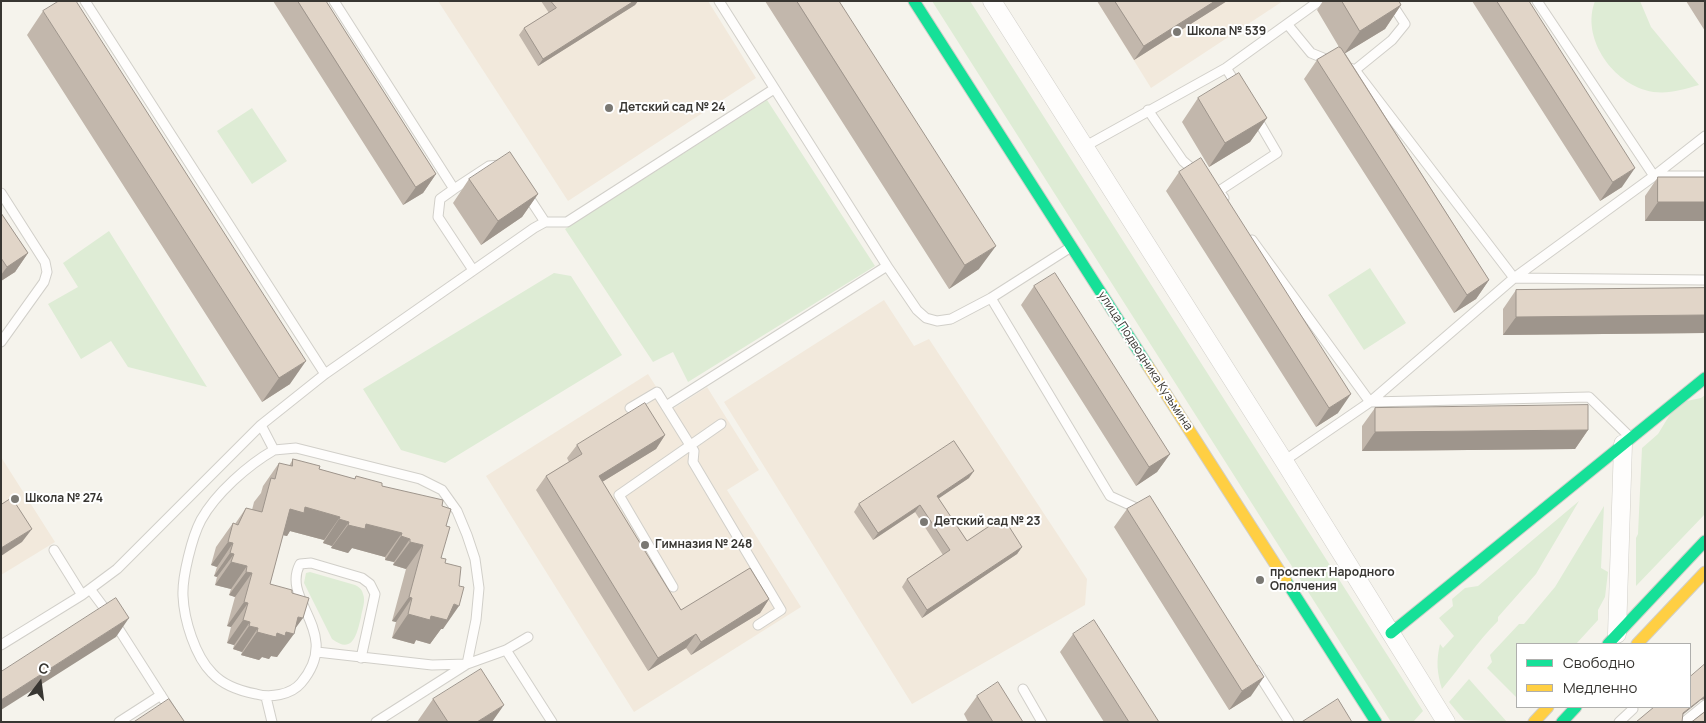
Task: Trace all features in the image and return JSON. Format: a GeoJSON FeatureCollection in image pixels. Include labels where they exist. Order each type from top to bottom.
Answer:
{"type":"FeatureCollection","features":[{"type":"Feature","properties":{"kind":"street","name":"улица Подводника Кузьмина"},"geometry":{"type":"LineString","coordinates":[[914,1],[1351,691],[1376,722]]}},
{"type":"Feature","properties":{"kind":"street"},"geometry":{"type":"LineString","coordinates":[[992,1],[1284,461],[1446,722]]}},
{"type":"Feature","properties":{"kind":"street"},"geometry":{"type":"LineString","coordinates":[[1391,633],[1705,378]]}},
{"type":"Feature","properties":{"kind":"street"},"geometry":{"type":"LineString","coordinates":[[1612,639],[1627,441]]}},
{"type":"Feature","properties":{"kind":"street"},"geometry":{"type":"LineString","coordinates":[[1612,639],[1705,541]]}},
{"type":"Feature","properties":{"kind":"street"},"geometry":{"type":"LineString","coordinates":[[1638,643],[1705,572]]}},
{"type":"Feature","properties":{"kind":"street"},"geometry":{"type":"LineString","coordinates":[[1534,722],[1547,708]]}},
{"type":"Feature","properties":{"kind":"street"},"geometry":{"type":"LineString","coordinates":[[1562,722],[1575,708]]}},
{"type":"Feature","properties":{"kind":"lane"},"geometry":{"type":"LineString","coordinates":[[85,1],[325,374]]}},
{"type":"Feature","properties":{"kind":"lane"},"geometry":{"type":"LineString","coordinates":[[334,1],[454,189]]}},
{"type":"Feature","properties":{"kind":"lane"},"geometry":{"type":"LineString","coordinates":[[718,1],[887,266],[917,310],[926,318],[937,321],[951,319],[991,298],[1071,247]]}},
{"type":"Feature","properties":{"kind":"lane"},"geometry":{"type":"LineString","coordinates":[[1084,146],[1226,68],[1319,1]]}},
{"type":"Feature","properties":{"kind":"lane"},"geometry":{"type":"LineString","coordinates":[[1355,70],[1392,40],[1405,24],[1390,1]]}},
{"type":"Feature","properties":{"kind":"lane"},"geometry":{"type":"LineString","coordinates":[[1537,1],[1654,176]]}},
{"type":"Feature","properties":{"kind":"lane"},"geometry":{"type":"LineString","coordinates":[[1288,25],[1311,53],[1355,70],[1514,278]]}},
{"type":"Feature","properties":{"kind":"lane"},"geometry":{"type":"LineString","coordinates":[[1226,68],[1242,93]]}},
{"type":"Feature","properties":{"kind":"lane"},"geometry":{"type":"LineString","coordinates":[[1,644],[82,595],[117,568],[261,425],[325,374],[545,222],[567,222],[774,89]]}},
{"type":"Feature","properties":{"kind":"lane"},"geometry":{"type":"LineString","coordinates":[[1148,110],[1183,161],[1212,185],[1227,204]]}},
{"type":"Feature","properties":{"kind":"lane"},"geometry":{"type":"LineString","coordinates":[[1212,185],[1277,153],[1252,110]]}},
{"type":"Feature","properties":{"kind":"lane"},"geometry":{"type":"LineString","coordinates":[[1284,461],[1370,402],[1514,278],[1654,176],[1705,136]]}},
{"type":"Feature","properties":{"kind":"lane"},"geometry":{"type":"LineString","coordinates":[[474,270],[438,217],[440,199],[489,166],[501,164],[512,170]]}},
{"type":"Feature","properties":{"kind":"lane"},"geometry":{"type":"LineString","coordinates":[[1654,176],[1705,176]]}},
{"type":"Feature","properties":{"kind":"lane"},"geometry":{"type":"LineString","coordinates":[[521,185],[545,222]]}},
{"type":"Feature","properties":{"kind":"lane"},"geometry":{"type":"LineString","coordinates":[[1,193],[45,262],[47,272],[44,282],[1,342]]}},
{"type":"Feature","properties":{"kind":"lane"},"geometry":{"type":"LineString","coordinates":[[1247,233],[1370,402]]}},
{"type":"Feature","properties":{"kind":"lane"},"geometry":{"type":"LineString","coordinates":[[666,406],[887,266]]}},
{"type":"Feature","properties":{"kind":"lane"},"geometry":{"type":"LineString","coordinates":[[1514,278],[1705,280]]}},
{"type":"Feature","properties":{"kind":"lane"},"geometry":{"type":"LineString","coordinates":[[991,298],[1110,496],[1150,515]]}},
{"type":"Feature","properties":{"kind":"lane"},"geometry":{"type":"LineString","coordinates":[[630,408],[657,392],[690,444],[694,451],[693,462],[781,610],[758,625]]}},
{"type":"Feature","properties":{"kind":"lane"},"geometry":{"type":"LineString","coordinates":[[1370,402],[1588,397],[1627,441]]}},
{"type":"Feature","properties":{"kind":"lane"},"geometry":{"type":"LineString","coordinates":[[673,587],[619,495],[721,424]]}},
{"type":"Feature","properties":{"kind":"lane"},"geometry":{"type":"LineString","coordinates":[[261,425],[274,450]]}},
{"type":"Feature","properties":{"kind":"lane"},"geometry":{"type":"LineString","coordinates":[[361,658],[375,594],[370,584],[362,578],[311,563],[300,564],[295,574],[295,584],[313,625],[317,652],[311,669],[300,685],[286,693],[266,697],[228,685],[212,674],[200,656],[184,608],[182,594],[194,538],[200,521],[210,506],[254,462],[274,450],[296,448],[420,479],[442,490],[457,510],[475,559],[480,588],[467,664]]}},
{"type":"Feature","properties":{"kind":"lane"},"geometry":{"type":"LineString","coordinates":[[54,550],[82,595]]}},
{"type":"Feature","properties":{"kind":"lane"},"geometry":{"type":"LineString","coordinates":[[90,589],[178,722]]}},
{"type":"Feature","properties":{"kind":"lane"},"geometry":{"type":"LineString","coordinates":[[376,722],[467,664],[506,650],[528,636]]}},
{"type":"Feature","properties":{"kind":"lane"},"geometry":{"type":"LineString","coordinates":[[506,650],[548,720]]}},
{"type":"Feature","properties":{"kind":"lane"},"geometry":{"type":"LineString","coordinates":[[317,652],[432,665],[467,664]]}},
{"type":"Feature","properties":{"kind":"lane"},"geometry":{"type":"LineString","coordinates":[[1252,664],[1289,722]]}},
{"type":"Feature","properties":{"kind":"lane"},"geometry":{"type":"LineString","coordinates":[[1023,690],[1042,722]]}},
{"type":"Feature","properties":{"kind":"lane"},"geometry":{"type":"LineString","coordinates":[[119,722],[161,695]]}},
{"type":"Feature","properties":{"kind":"lane"},"geometry":{"type":"LineString","coordinates":[[266,697],[272,722]]}},
{"type":"Feature","properties":{"kind":"lane"},"geometry":{"type":"LineString","coordinates":[[1684,722],[1705,705]]}},
{"type":"Feature","properties":{"kind":"lane"},"geometry":{"type":"LineString","coordinates":[[1619,722],[1633,709]]}},
{"type":"Feature","properties":{"kind":"shaded area","name":"Детский сад № 24"},"geometry":{"type":"Polygon","coordinates":[[[438,1],[708,1],[756,78],[568,201],[438,1]]]}},
{"type":"Feature","properties":{"kind":"shaded area","name":"Школа № 539"},"geometry":{"type":"Polygon","coordinates":[[[1097,1],[1283,1],[1151,88],[1097,1]]]}},
{"type":"Feature","properties":{"kind":"shaded area","name":"Детский сад № 23"},"geometry":{"type":"Polygon","coordinates":[[[884,300],[914,346],[929,339],[1087,579],[1085,605],[912,704],[724,402],[884,300]]]}},
{"type":"Feature","properties":{"kind":"shaded area","name":"Гимназия № 248"},"geometry":{"type":"Polygon","coordinates":[[[648,374],[671,410],[707,387],[759,470],[727,490],[801,607],[634,712],[486,476],[648,374]]]}},
{"type":"Feature","properties":{"kind":"shaded area","name":"Школа № 274"},"geometry":{"type":"Polygon","coordinates":[[[1,457],[55,542],[1,575],[1,457]]]}},
{"type":"Feature","properties":{"kind":"green space"},"geometry":{"type":"Polygon","coordinates":[[[932,1],[970,1],[1423,711],[1413,722],[1391,722],[932,1]]]}},
{"type":"Feature","properties":{"kind":"green space"},"geometry":{"type":"Polygon","coordinates":[[[1595,1],[1640,1],[1651,27],[1699,85],[1672,92],[1652,92],[1633,85],[1621,77],[1602,55],[1596,42],[1592,29],[1595,1]]]}},
{"type":"Feature","properties":{"kind":"green space"},"geometry":{"type":"Polygon","coordinates":[[[767,100],[875,266],[688,382],[673,352],[653,362],[565,229],[767,100]]]}},
{"type":"Feature","properties":{"kind":"green space"},"geometry":{"type":"Polygon","coordinates":[[[252,108],[287,161],[252,184],[217,131],[252,108]]]}},
{"type":"Feature","properties":{"kind":"green space"},"geometry":{"type":"Polygon","coordinates":[[[109,231],[207,387],[128,367],[111,341],[81,359],[48,304],[78,287],[63,263],[109,231]]]}},
{"type":"Feature","properties":{"kind":"green space"},"geometry":{"type":"Polygon","coordinates":[[[1370,268],[1406,323],[1364,350],[1328,295],[1370,268]]]}},
{"type":"Feature","properties":{"kind":"green space"},"geometry":{"type":"Polygon","coordinates":[[[554,273],[571,276],[622,355],[445,463],[401,450],[363,389],[554,273]]]}},
{"type":"Feature","properties":{"kind":"green space"},"geometry":{"type":"Polygon","coordinates":[[[1705,395],[1705,514],[1636,586],[1636,538],[1638,534],[1642,448],[1658,434],[1677,403],[1701,398],[1705,395]]]}},
{"type":"Feature","properties":{"kind":"green space"},"geometry":{"type":"Polygon","coordinates":[[[1579,501],[1536,574],[1498,617],[1498,621],[1442,689],[1438,667],[1440,644],[1443,648],[1454,636],[1439,618],[1453,606],[1452,599],[1465,588],[1478,586],[1579,501]]]}},
{"type":"Feature","properties":{"kind":"green space"},"geometry":{"type":"Polygon","coordinates":[[[1604,506],[1601,568],[1608,572],[1605,597],[1598,610],[1598,620],[1577,643],[1516,643],[1516,697],[1487,668],[1492,662],[1490,655],[1519,624],[1524,624],[1555,587],[1604,506]]]}},
{"type":"Feature","properties":{"kind":"green space"},"geometry":{"type":"Polygon","coordinates":[[[310,572],[355,585],[362,591],[364,603],[356,636],[349,644],[345,645],[332,639],[304,583],[306,573],[310,572]]]}},
{"type":"Feature","properties":{"kind":"green space"},"geometry":{"type":"Polygon","coordinates":[[[1469,679],[1507,722],[1464,720],[1449,702],[1469,679]]]}},
{"type":"Feature","properties":{"kind":"building"},"geometry":{"type":"Polygon","coordinates":[[[59,1],[76,1],[306,361],[279,378],[43,11],[59,1]]]}},
{"type":"Feature","properties":{"kind":"building"},"geometry":{"type":"Polygon","coordinates":[[[298,1],[326,1],[436,174],[416,187],[298,1]]]}},
{"type":"Feature","properties":{"kind":"building"},"geometry":{"type":"Polygon","coordinates":[[[551,1],[634,1],[543,59],[524,28],[556,8],[551,1]]]}},
{"type":"Feature","properties":{"kind":"building"},"geometry":{"type":"Polygon","coordinates":[[[797,1],[839,1],[996,246],[965,265],[797,1]]]}},
{"type":"Feature","properties":{"kind":"building"},"geometry":{"type":"Polygon","coordinates":[[[1115,1],[1215,1],[1144,46],[1115,1]]]}},
{"type":"Feature","properties":{"kind":"building"},"geometry":{"type":"Polygon","coordinates":[[[1342,1],[1399,1],[1401,5],[1360,31],[1342,1]]]}},
{"type":"Feature","properties":{"kind":"building"},"geometry":{"type":"Polygon","coordinates":[[[1497,1],[1529,1],[1635,168],[1613,182],[1497,1]]]}},
{"type":"Feature","properties":{"kind":"building"},"geometry":{"type":"Polygon","coordinates":[[[1339,47],[1489,280],[1467,295],[1317,60],[1339,47]]]}},
{"type":"Feature","properties":{"kind":"building"},"geometry":{"type":"Polygon","coordinates":[[[1239,73],[1267,118],[1225,143],[1198,98],[1239,73]]]}},
{"type":"Feature","properties":{"kind":"building"},"geometry":{"type":"Polygon","coordinates":[[[510,152],[538,194],[498,221],[469,179],[510,152]]]}},
{"type":"Feature","properties":{"kind":"building"},"geometry":{"type":"Polygon","coordinates":[[[1201,158],[1351,394],[1329,408],[1179,172],[1201,158]]]}},
{"type":"Feature","properties":{"kind":"building"},"geometry":{"type":"Polygon","coordinates":[[[1658,177],[1705,177],[1705,202],[1658,202],[1658,177]]]}},
{"type":"Feature","properties":{"kind":"building"},"geometry":{"type":"Polygon","coordinates":[[[1,213],[28,253],[7,267],[1,258],[1,213]]]}},
{"type":"Feature","properties":{"kind":"building"},"geometry":{"type":"Polygon","coordinates":[[[1055,273],[1170,454],[1149,467],[1034,286],[1055,273]]]}},
{"type":"Feature","properties":{"kind":"building"},"geometry":{"type":"Polygon","coordinates":[[[1705,288],[1705,315],[1516,317],[1516,290],[1705,288]]]}},
{"type":"Feature","properties":{"kind":"building"},"geometry":{"type":"Polygon","coordinates":[[[645,403],[665,435],[599,476],[681,610],[750,568],[769,599],[701,642],[696,634],[658,658],[546,476],[582,454],[577,445],[645,403]]]}},
{"type":"Feature","properties":{"kind":"building"},"geometry":{"type":"Polygon","coordinates":[[[1588,405],[1588,430],[1375,432],[1375,408],[1588,405]]]}},
{"type":"Feature","properties":{"kind":"building"},"geometry":{"type":"Polygon","coordinates":[[[954,441],[974,471],[937,496],[967,541],[1003,517],[1022,547],[927,610],[907,579],[950,550],[920,505],[878,533],[859,504],[954,441]]]}},
{"type":"Feature","properties":{"kind":"building"},"geometry":{"type":"Polygon","coordinates":[[[293,459],[320,466],[319,469],[355,479],[356,476],[382,483],[382,486],[443,500],[442,506],[451,509],[446,526],[450,527],[441,558],[446,559],[445,563],[461,567],[459,586],[464,587],[459,606],[454,604],[447,620],[431,616],[430,620],[408,614],[412,598],[409,597],[423,545],[410,542],[410,539],[401,536],[402,533],[366,524],[365,529],[348,525],[349,522],[339,519],[340,517],[305,507],[304,513],[290,509],[270,584],[292,590],[292,593],[309,598],[303,618],[298,617],[294,634],[286,632],[285,636],[277,633],[276,637],[257,632],[258,628],[249,626],[250,622],[243,620],[248,603],[244,602],[252,573],[246,572],[247,566],[231,562],[234,554],[230,553],[233,543],[228,542],[233,523],[238,525],[246,508],[262,512],[271,478],[275,479],[279,463],[292,466],[293,459]]]}},
{"type":"Feature","properties":{"kind":"building"},"geometry":{"type":"Polygon","coordinates":[[[1150,496],[1264,677],[1242,691],[1127,509],[1150,496]]]}},
{"type":"Feature","properties":{"kind":"building"},"geometry":{"type":"Polygon","coordinates":[[[12,498],[32,529],[1,548],[1,505],[12,498]]]}},
{"type":"Feature","properties":{"kind":"building"},"geometry":{"type":"Polygon","coordinates":[[[116,598],[129,618],[1,700],[1,672],[116,598]]]}},
{"type":"Feature","properties":{"kind":"building"},"geometry":{"type":"Polygon","coordinates":[[[1094,620],[1159,722],[1129,722],[1073,634],[1094,620]]]}},
{"type":"Feature","properties":{"kind":"building"},"geometry":{"type":"Polygon","coordinates":[[[1705,664],[1705,696],[1691,707],[1691,676],[1705,664]]]}},
{"type":"Feature","properties":{"kind":"building"},"geometry":{"type":"Polygon","coordinates":[[[481,669],[504,705],[477,722],[448,722],[433,699],[481,669]]]}},
{"type":"Feature","properties":{"kind":"building"},"geometry":{"type":"Polygon","coordinates":[[[998,682],[1023,722],[993,722],[977,696],[998,682]]]}},
{"type":"Feature","properties":{"kind":"building"},"geometry":{"type":"Polygon","coordinates":[[[169,699],[184,721],[134,722],[169,699]]]}},
{"type":"Feature","properties":{"kind":"building"},"geometry":{"type":"Polygon","coordinates":[[[1338,699],[1352,722],[1302,722],[1338,699]]]}},
{"type":"Feature","properties":{"kind":"building"},"geometry":{"type":"Polygon","coordinates":[[[1653,708],[1689,708],[1683,713],[1682,722],[1636,722],[1653,708]]]}},
{"type":"Feature","properties":{"kind":"building"},"geometry":{"type":"Polygon","coordinates":[[[1705,712],[1705,722],[1692,722],[1705,712]]]}},
{"type":"Feature","properties":{"kind":"traffic: fast"},"geometry":{"type":"LineString","coordinates":[[914,1],[1148,366]]}},
{"type":"Feature","properties":{"kind":"traffic: fast"},"geometry":{"type":"LineString","coordinates":[[1391,633],[1705,378]]}},
{"type":"Feature","properties":{"kind":"traffic: fast"},"geometry":{"type":"LineString","coordinates":[[1609,643],[1705,541]]}},
{"type":"Feature","properties":{"kind":"traffic: fast"},"geometry":{"type":"LineString","coordinates":[[1286,581],[1376,722]]}},
{"type":"Feature","properties":{"kind":"traffic: fast"},"geometry":{"type":"LineString","coordinates":[[1562,722],[1575,708]]}},
{"type":"Feature","properties":{"kind":"traffic: slow"},"geometry":{"type":"LineString","coordinates":[[1148,366],[1286,581]]}},
{"type":"Feature","properties":{"kind":"traffic: slow"},"geometry":{"type":"LineString","coordinates":[[1638,643],[1705,572]]}},
{"type":"Feature","properties":{"kind":"traffic: slow"},"geometry":{"type":"LineString","coordinates":[[1534,722],[1547,708]]}},
{"type":"Feature","properties":{"kind":"place","name":"Школа № 539"},"geometry":{"type":"Point","coordinates":[1177,32]}},
{"type":"Feature","properties":{"kind":"place","name":"Детский сад № 24"},"geometry":{"type":"Point","coordinates":[609,108]}},
{"type":"Feature","properties":{"kind":"place","name":"Школа № 274"},"geometry":{"type":"Point","coordinates":[15,499]}},
{"type":"Feature","properties":{"kind":"place","name":"Детский сад № 23"},"geometry":{"type":"Point","coordinates":[924,522]}},
{"type":"Feature","properties":{"kind":"place","name":"Гимназия № 248"},"geometry":{"type":"Point","coordinates":[645,545]}},
{"type":"Feature","properties":{"kind":"place","name":"проспект Народного Ополчения"},"geometry":{"type":"Point","coordinates":[1260,580]}}]}
